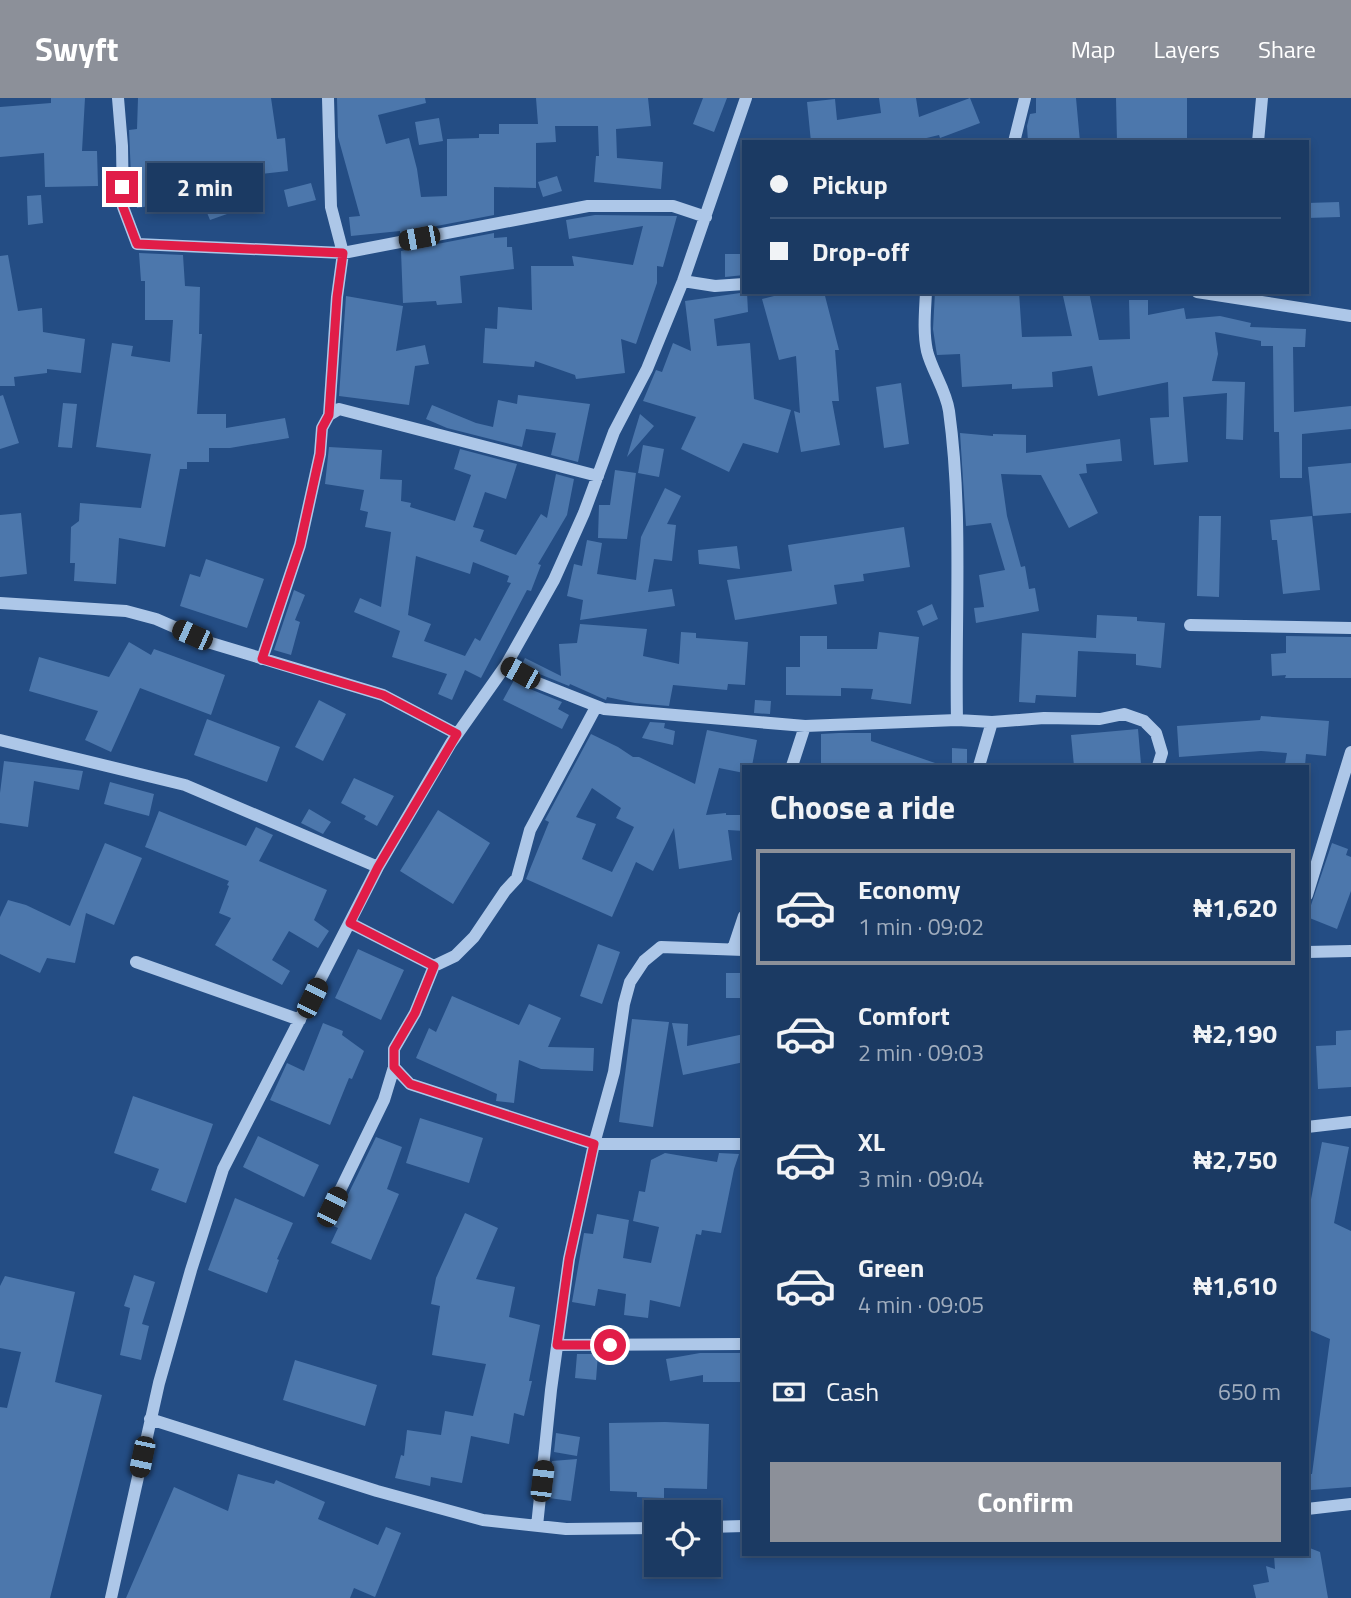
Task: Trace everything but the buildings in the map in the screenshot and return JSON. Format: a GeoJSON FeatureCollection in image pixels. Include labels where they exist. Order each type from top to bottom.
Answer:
{"type":"FeatureCollection","features":[{"type":"Feature","properties":{"kind":"street"},"geometry":{"type":"LineString","coordinates":[[118,98],[123,207],[137,244],[343,253],[588,206],[673,206],[706,217]]}},
{"type":"Feature","properties":{"kind":"street"},"geometry":{"type":"LineString","coordinates":[[262,659],[300,545],[320,454],[322,428],[329,415],[337,297],[343,253],[331,207],[328,98]]}},
{"type":"Feature","properties":{"kind":"street"},"geometry":{"type":"LineString","coordinates":[[111,1598],[150,1419],[191,1270],[223,1169],[378,867],[457,734],[506,665],[554,580],[584,513],[614,432],[647,369],[683,281],[746,98]]}},
{"type":"Feature","properties":{"kind":"street"},"geometry":{"type":"LineString","coordinates":[[1014,140],[1025,98]]}},
{"type":"Feature","properties":{"kind":"street"},"geometry":{"type":"LineString","coordinates":[[1258,140],[1262,98]]}},
{"type":"Feature","properties":{"kind":"street"},"geometry":{"type":"LineString","coordinates":[[683,281],[715,286],[742,284]]}},
{"type":"Feature","properties":{"kind":"street"},"geometry":{"type":"LineString","coordinates":[[926,294],[927,351],[948,408],[950,430],[959,554],[957,720]]}},
{"type":"Feature","properties":{"kind":"street"},"geometry":{"type":"LineString","coordinates":[[1224,294],[1250,296],[1351,316]]}},
{"type":"Feature","properties":{"kind":"street"},"geometry":{"type":"LineString","coordinates":[[329,415],[339,409],[598,476]]}},
{"type":"Feature","properties":{"kind":"street"},"geometry":{"type":"LineString","coordinates":[[0,603],[126,611],[156,619],[211,643],[383,695],[457,734]]}},
{"type":"Feature","properties":{"kind":"street"},"geometry":{"type":"LineString","coordinates":[[1191,625],[1351,628]]}},
{"type":"Feature","properties":{"kind":"street"},"geometry":{"type":"LineString","coordinates":[[506,665],[533,681],[596,707],[805,726],[957,720],[992,722],[1044,718],[1100,719],[1124,715],[1144,721],[1156,733],[1162,753],[1158,765]]}},
{"type":"Feature","properties":{"kind":"street"},"geometry":{"type":"LineString","coordinates":[[332,1207],[384,1100],[394,1067],[394,1049],[415,1013],[434,966],[455,956],[474,937],[517,878],[530,830],[596,707]]}},
{"type":"Feature","properties":{"kind":"street"},"geometry":{"type":"LineString","coordinates":[[979,765],[992,722]]}},
{"type":"Feature","properties":{"kind":"street"},"geometry":{"type":"LineString","coordinates":[[792,765],[805,726]]}},
{"type":"Feature","properties":{"kind":"street"},"geometry":{"type":"LineString","coordinates":[[0,740],[185,785],[378,867]]}},
{"type":"Feature","properties":{"kind":"street"},"geometry":{"type":"LineString","coordinates":[[1309,888],[1351,752]]}},
{"type":"Feature","properties":{"kind":"street"},"geometry":{"type":"LineString","coordinates":[[350,923],[434,966]]}},
{"type":"Feature","properties":{"kind":"street"},"geometry":{"type":"LineString","coordinates":[[537,1526],[569,1259],[594,1144],[614,1072],[626,993],[644,961],[661,947],[738,949],[742,927]]}},
{"type":"Feature","properties":{"kind":"street"},"geometry":{"type":"LineString","coordinates":[[1309,952],[1351,951]]}},
{"type":"Feature","properties":{"kind":"street"},"geometry":{"type":"LineString","coordinates":[[136,962],[300,1020]]}},
{"type":"Feature","properties":{"kind":"street"},"geometry":{"type":"LineString","coordinates":[[394,1067],[410,1084],[594,1144],[742,1144]]}},
{"type":"Feature","properties":{"kind":"street"},"geometry":{"type":"LineString","coordinates":[[1309,1127],[1351,1122]]}},
{"type":"Feature","properties":{"kind":"street"},"geometry":{"type":"LineString","coordinates":[[557,1345],[742,1344]]}},
{"type":"Feature","properties":{"kind":"street"},"geometry":{"type":"LineString","coordinates":[[150,1419],[377,1491],[483,1520],[566,1529],[644,1528]]}},
{"type":"Feature","properties":{"kind":"street"},"geometry":{"type":"LineString","coordinates":[[1309,1509],[1351,1504]]}},
{"type":"Feature","properties":{"kind":"street"},"geometry":{"type":"LineString","coordinates":[[721,1527],[742,1526]]}},
{"type":"Feature","properties":{"kind":"route"},"geometry":{"type":"LineString","coordinates":[[122,187],[123,207],[137,244],[343,253],[337,297],[329,415],[322,428],[320,454],[300,545],[262,659],[383,695],[457,734],[378,867],[350,923],[434,966],[415,1013],[394,1049],[394,1067],[410,1084],[594,1144],[569,1259],[557,1345],[610,1345]]}}]}
